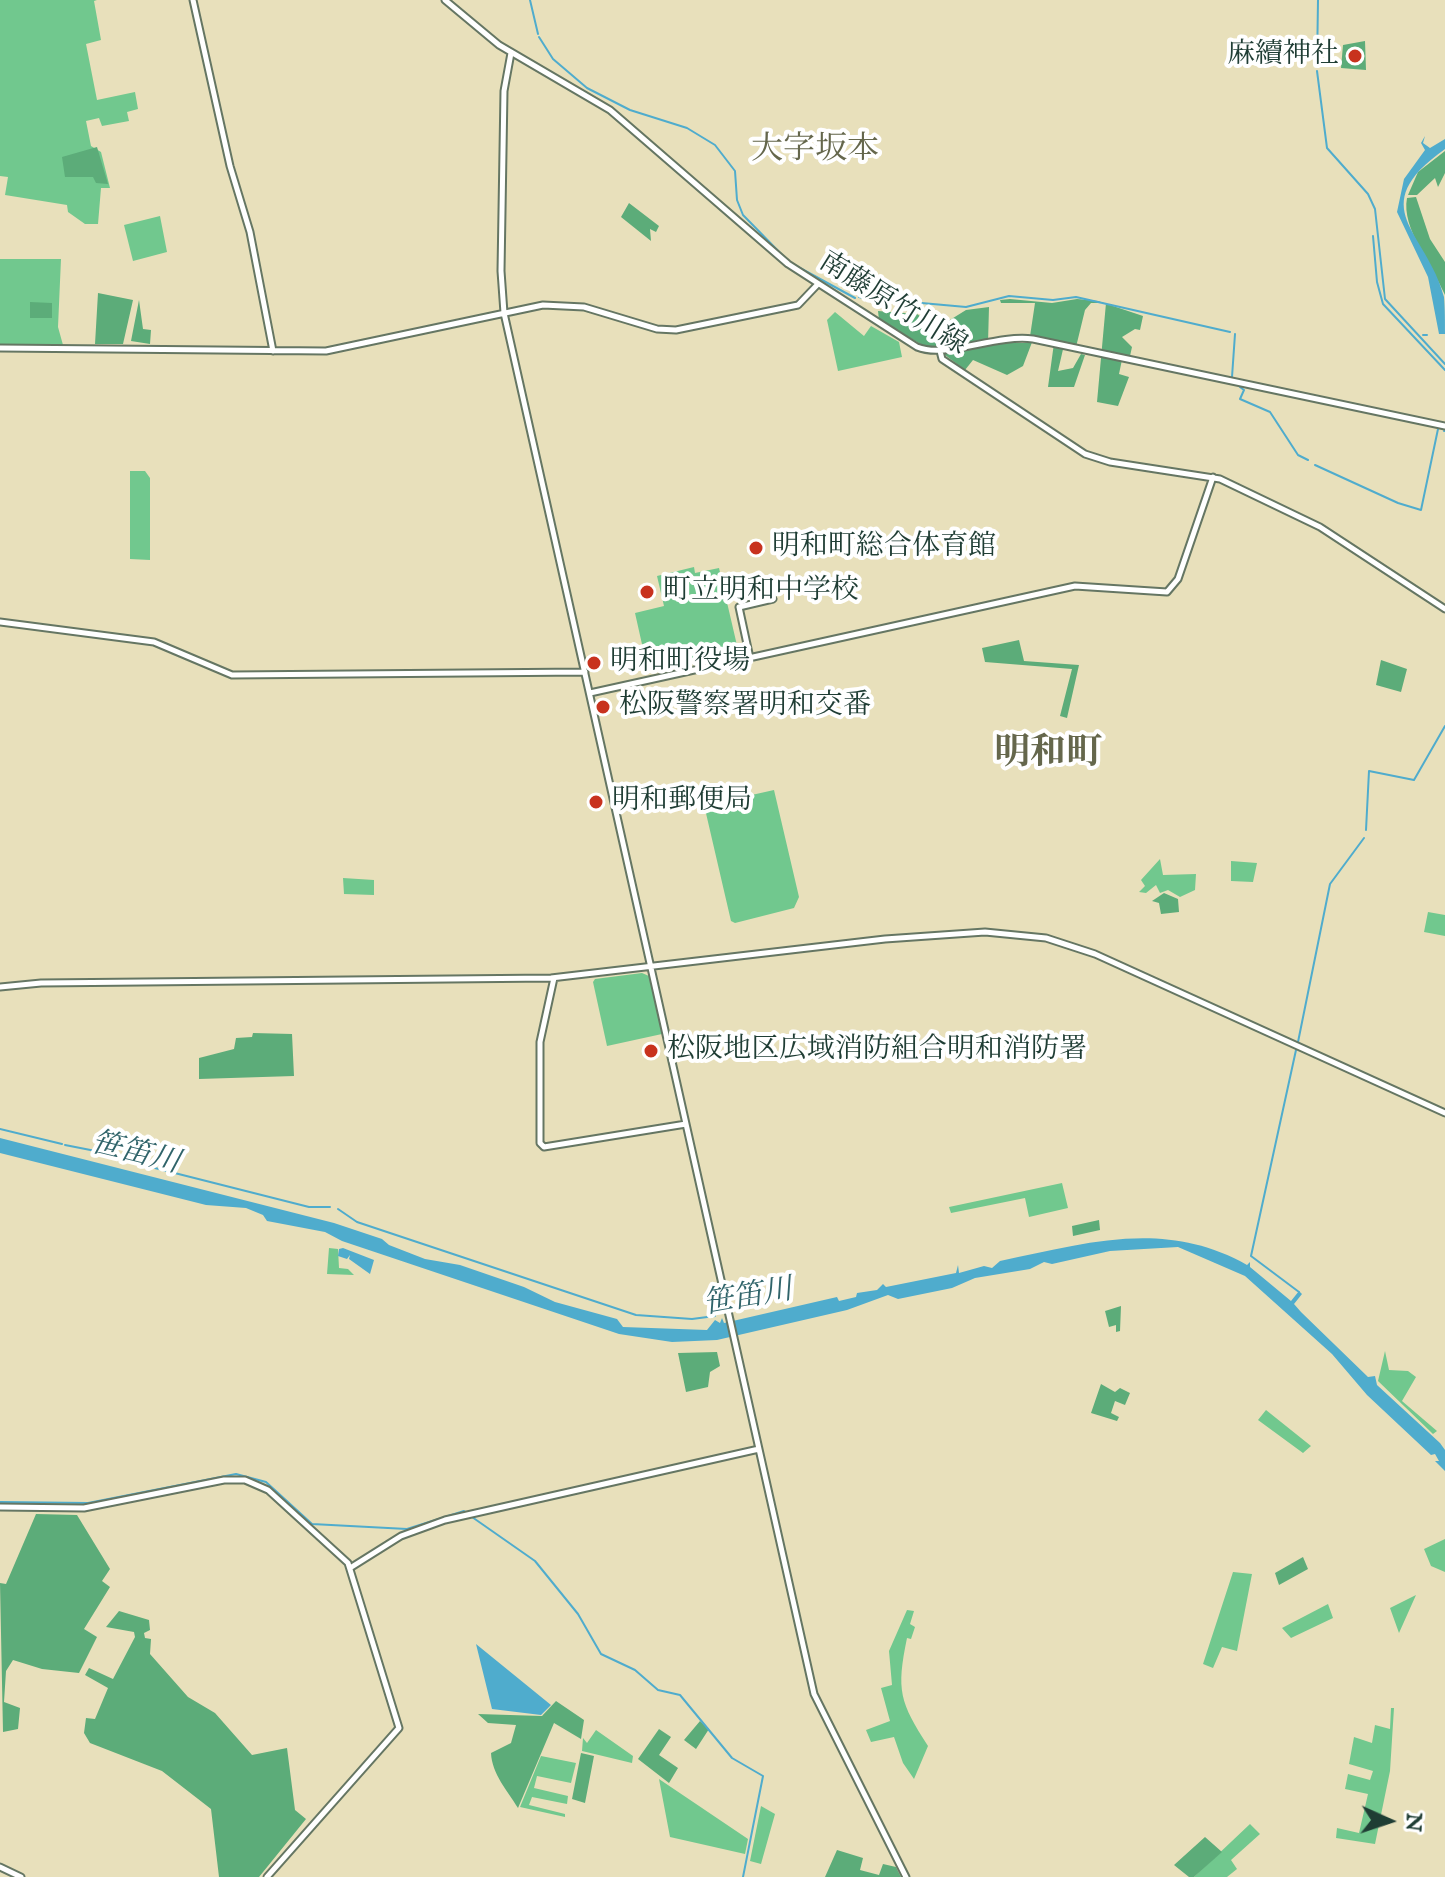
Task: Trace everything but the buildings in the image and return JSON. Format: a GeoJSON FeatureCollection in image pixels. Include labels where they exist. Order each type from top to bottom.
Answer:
{"type":"FeatureCollection","features":[{"type":"Feature","properties":{"kind":"street"},"geometry":{"type":"LineString","coordinates":[[193,0],[230,166],[250,232],[273,351]]}},
{"type":"Feature","properties":{"kind":"street","name":"南藤原竹川線"},"geometry":{"type":"LineString","coordinates":[[445,0],[511,53],[610,110],[778,256],[901,338],[923,350],[940,351],[942,359],[1085,454],[1110,462],[1213,477],[1320,527],[1375,559],[1445,609]]}},
{"type":"Feature","properties":{"kind":"street"},"geometry":{"type":"LineString","coordinates":[[511,53],[504,91],[501,271],[504,313],[814,1694],[906,1877]]}},
{"type":"Feature","properties":{"kind":"street"},"geometry":{"type":"LineString","coordinates":[[0,348],[273,351],[342,348],[543,305],[569,305],[657,329],[676,330],[798,305],[818,284]]}},
{"type":"Feature","properties":{"kind":"street"},"geometry":{"type":"LineString","coordinates":[[940,351],[992,339],[1033,339],[1445,426]]}},
{"type":"Feature","properties":{"kind":"street"},"geometry":{"type":"LineString","coordinates":[[590,693],[1075,586],[1167,592],[1178,579],[1213,477]]}},
{"type":"Feature","properties":{"kind":"street"},"geometry":{"type":"LineString","coordinates":[[750,658],[739,607],[773,599]]}},
{"type":"Feature","properties":{"kind":"street"},"geometry":{"type":"LineString","coordinates":[[0,622],[154,642],[232,675],[585,672]]}},
{"type":"Feature","properties":{"kind":"street"},"geometry":{"type":"LineString","coordinates":[[0,987],[41,983],[554,978],[964,933],[1046,938],[1108,959],[1445,1113]]}},
{"type":"Feature","properties":{"kind":"street"},"geometry":{"type":"LineString","coordinates":[[554,978],[540,1042],[540,1143],[544,1147],[686,1124]]}},
{"type":"Feature","properties":{"kind":"street"},"geometry":{"type":"LineString","coordinates":[[350,1568],[401,1536],[469,1514],[759,1449]]}},
{"type":"Feature","properties":{"kind":"street"},"geometry":{"type":"LineString","coordinates":[[0,1507],[84,1508],[224,1480],[245,1480],[272,1493],[350,1568],[399,1728],[267,1877]]}},
{"type":"Feature","properties":{"kind":"street"},"geometry":{"type":"LineString","coordinates":[[0,1867],[21,1877]]}},
{"type":"Feature","properties":{"kind":"green space"},"geometry":{"type":"Polygon","coordinates":[[[0,0],[97,0],[94,1],[101,40],[86,44],[97,100],[135,92],[138,109],[127,112],[129,121],[102,126],[99,118],[86,121],[91,146],[101,152],[110,188],[101,188],[98,224],[85,224],[68,212],[67,205],[5,195],[8,177],[0,176],[0,0]]]}},
{"type":"Feature","properties":{"kind":"green space"},"geometry":{"type":"Polygon","coordinates":[[[1365,41],[1366,70],[1341,68],[1343,45],[1365,41]]]}},
{"type":"Feature","properties":{"kind":"green space"},"geometry":{"type":"Polygon","coordinates":[[[97,147],[108,184],[96,183],[93,177],[65,177],[62,157],[97,147]]]}},
{"type":"Feature","properties":{"kind":"green space"},"geometry":{"type":"Polygon","coordinates":[[[1445,151],[1445,173],[1438,187],[1435,178],[1417,195],[1408,195],[1418,172],[1445,151]]]}},
{"type":"Feature","properties":{"kind":"green space"},"geometry":{"type":"Polygon","coordinates":[[[1416,197],[1430,239],[1445,262],[1445,295],[1409,222],[1407,198],[1416,197]]]}},
{"type":"Feature","properties":{"kind":"green space"},"geometry":{"type":"Polygon","coordinates":[[[629,203],[659,226],[656,232],[650,229],[651,241],[621,217],[629,203]]]}},
{"type":"Feature","properties":{"kind":"green space"},"geometry":{"type":"Polygon","coordinates":[[[160,216],[167,252],[133,261],[124,225],[160,216]]]}},
{"type":"Feature","properties":{"kind":"green space"},"geometry":{"type":"Polygon","coordinates":[[[0,259],[61,259],[58,327],[63,345],[0,345],[0,259]]]}},
{"type":"Feature","properties":{"kind":"green space"},"geometry":{"type":"Polygon","coordinates":[[[98,293],[133,300],[123,344],[95,344],[98,293]]]}},
{"type":"Feature","properties":{"kind":"green space"},"geometry":{"type":"Polygon","coordinates":[[[1077,299],[1104,303],[1091,303],[1085,310],[1076,347],[1064,345],[1058,371],[1073,368],[1081,354],[1085,355],[1074,387],[1048,387],[1054,343],[1034,337],[1023,366],[1007,375],[973,360],[965,370],[937,349],[924,346],[879,320],[878,311],[917,314],[937,328],[966,310],[989,307],[988,343],[1029,343],[1035,303],[1001,303],[1000,300],[1052,303],[1077,299]]]}},
{"type":"Feature","properties":{"kind":"green space"},"geometry":{"type":"Polygon","coordinates":[[[139,300],[143,329],[151,330],[150,344],[131,341],[139,300]]]}},
{"type":"Feature","properties":{"kind":"green space"},"geometry":{"type":"Polygon","coordinates":[[[30,302],[52,303],[52,318],[30,318],[30,302]]]}},
{"type":"Feature","properties":{"kind":"green space"},"geometry":{"type":"Polygon","coordinates":[[[1106,304],[1143,316],[1140,330],[1135,329],[1122,337],[1132,347],[1130,356],[1123,355],[1119,374],[1129,377],[1118,406],[1097,402],[1106,304]]]}},
{"type":"Feature","properties":{"kind":"green space"},"geometry":{"type":"Polygon","coordinates":[[[835,312],[864,336],[871,326],[899,342],[902,357],[838,371],[827,320],[835,312]]]}},
{"type":"Feature","properties":{"kind":"green space"},"geometry":{"type":"Polygon","coordinates":[[[130,471],[145,471],[150,478],[150,560],[130,559],[130,471]]]}},
{"type":"Feature","properties":{"kind":"green space"},"geometry":{"type":"Polygon","coordinates":[[[694,567],[695,573],[719,568],[739,654],[648,671],[635,613],[664,606],[657,576],[694,567]]]}},
{"type":"Feature","properties":{"kind":"green space"},"geometry":{"type":"Polygon","coordinates":[[[1019,640],[1024,661],[1079,665],[1067,718],[1060,716],[1072,669],[985,662],[982,648],[1019,640]]]}},
{"type":"Feature","properties":{"kind":"green space"},"geometry":{"type":"Polygon","coordinates":[[[1381,660],[1407,669],[1401,692],[1376,685],[1381,660]]]}},
{"type":"Feature","properties":{"kind":"green space"},"geometry":{"type":"Polygon","coordinates":[[[774,790],[799,897],[794,908],[735,923],[731,921],[705,809],[707,805],[774,790]]]}},
{"type":"Feature","properties":{"kind":"green space"},"geometry":{"type":"Polygon","coordinates":[[[1160,859],[1163,875],[1196,874],[1195,890],[1180,897],[1168,890],[1160,893],[1156,885],[1146,893],[1139,892],[1145,886],[1141,880],[1160,859]]]}},
{"type":"Feature","properties":{"kind":"green space"},"geometry":{"type":"Polygon","coordinates":[[[1231,861],[1257,863],[1253,882],[1231,881],[1231,861]]]}},
{"type":"Feature","properties":{"kind":"green space"},"geometry":{"type":"Polygon","coordinates":[[[343,878],[374,880],[374,895],[344,894],[343,878]]]}},
{"type":"Feature","properties":{"kind":"green space"},"geometry":{"type":"Polygon","coordinates":[[[1164,893],[1178,899],[1179,912],[1161,914],[1159,903],[1152,901],[1164,893]]]}},
{"type":"Feature","properties":{"kind":"green space"},"geometry":{"type":"Polygon","coordinates":[[[1428,912],[1445,915],[1445,936],[1424,932],[1428,912]]]}},
{"type":"Feature","properties":{"kind":"green space"},"geometry":{"type":"Polygon","coordinates":[[[642,973],[649,976],[662,1034],[607,1046],[593,982],[595,979],[642,973]]]}},
{"type":"Feature","properties":{"kind":"green space"},"geometry":{"type":"Polygon","coordinates":[[[253,1033],[292,1034],[294,1076],[199,1079],[199,1058],[234,1049],[236,1038],[252,1037],[253,1033]]]}},
{"type":"Feature","properties":{"kind":"green space"},"geometry":{"type":"Polygon","coordinates":[[[1062,1183],[1068,1208],[1029,1217],[1025,1198],[951,1213],[949,1207],[1062,1183]]]}},
{"type":"Feature","properties":{"kind":"green space"},"geometry":{"type":"Polygon","coordinates":[[[1099,1220],[1100,1230],[1073,1236],[1072,1226],[1099,1220]]]}},
{"type":"Feature","properties":{"kind":"green space"},"geometry":{"type":"Polygon","coordinates":[[[329,1248],[338,1249],[339,1268],[348,1269],[354,1275],[327,1274],[329,1248]]]}},
{"type":"Feature","properties":{"kind":"green space"},"geometry":{"type":"Polygon","coordinates":[[[1121,1306],[1120,1331],[1116,1332],[1116,1325],[1109,1327],[1105,1311],[1121,1306]]]}},
{"type":"Feature","properties":{"kind":"green space"},"geometry":{"type":"Polygon","coordinates":[[[1385,1351],[1389,1370],[1408,1371],[1416,1377],[1402,1401],[1437,1431],[1433,1434],[1378,1381],[1385,1351]]]}},
{"type":"Feature","properties":{"kind":"green space"},"geometry":{"type":"Polygon","coordinates":[[[717,1352],[720,1366],[710,1372],[708,1387],[686,1392],[678,1353],[717,1352]]]}},
{"type":"Feature","properties":{"kind":"green space"},"geometry":{"type":"Polygon","coordinates":[[[1101,1384],[1115,1392],[1120,1388],[1130,1393],[1125,1405],[1115,1401],[1111,1413],[1119,1417],[1117,1421],[1091,1413],[1101,1384]]]}},
{"type":"Feature","properties":{"kind":"green space"},"geometry":{"type":"Polygon","coordinates":[[[1266,1410],[1311,1446],[1303,1453],[1258,1420],[1266,1410]]]}},
{"type":"Feature","properties":{"kind":"green space"},"geometry":{"type":"Polygon","coordinates":[[[36,1514],[77,1515],[110,1569],[102,1581],[110,1587],[84,1629],[97,1637],[79,1673],[42,1669],[13,1660],[6,1671],[4,1702],[20,1708],[18,1729],[3,1732],[0,1583],[6,1584],[36,1514]]]}},
{"type":"Feature","properties":{"kind":"green space"},"geometry":{"type":"Polygon","coordinates":[[[1445,1539],[1445,1572],[1431,1566],[1424,1549],[1445,1539]]]}},
{"type":"Feature","properties":{"kind":"green space"},"geometry":{"type":"Polygon","coordinates":[[[1303,1557],[1308,1569],[1279,1585],[1275,1573],[1303,1557]]]}},
{"type":"Feature","properties":{"kind":"green space"},"geometry":{"type":"Polygon","coordinates":[[[1233,1572],[1252,1574],[1237,1651],[1222,1647],[1213,1668],[1203,1664],[1233,1572]]]}},
{"type":"Feature","properties":{"kind":"green space"},"geometry":{"type":"Polygon","coordinates":[[[1416,1595],[1399,1633],[1390,1608],[1416,1595]]]}},
{"type":"Feature","properties":{"kind":"green space"},"geometry":{"type":"Polygon","coordinates":[[[1328,1604],[1333,1618],[1291,1638],[1282,1628],[1328,1604]]]}},
{"type":"Feature","properties":{"kind":"green space"},"geometry":{"type":"Polygon","coordinates":[[[907,1610],[914,1611],[910,1624],[915,1627],[911,1639],[907,1638],[901,1684],[911,1718],[928,1746],[914,1779],[903,1763],[894,1737],[871,1742],[866,1730],[890,1721],[881,1688],[892,1685],[889,1651],[907,1610]]]}},
{"type":"Feature","properties":{"kind":"green space"},"geometry":{"type":"Polygon","coordinates":[[[119,1611],[149,1620],[150,1630],[144,1633],[145,1638],[151,1639],[150,1654],[188,1697],[215,1713],[252,1755],[287,1748],[295,1810],[306,1819],[259,1877],[219,1877],[211,1809],[162,1771],[90,1743],[84,1733],[86,1718],[95,1719],[108,1688],[85,1675],[89,1668],[113,1679],[135,1637],[134,1632],[106,1627],[119,1611]]]}},
{"type":"Feature","properties":{"kind":"green space"},"geometry":{"type":"Polygon","coordinates":[[[556,1701],[584,1720],[581,1739],[554,1723],[518,1808],[497,1775],[491,1753],[511,1743],[516,1725],[488,1723],[478,1714],[542,1716],[556,1701]]]}},
{"type":"Feature","properties":{"kind":"green space"},"geometry":{"type":"Polygon","coordinates":[[[1391,1708],[1394,1708],[1390,1771],[1375,1844],[1336,1838],[1337,1828],[1359,1833],[1368,1794],[1345,1789],[1348,1774],[1370,1780],[1373,1771],[1349,1764],[1354,1737],[1372,1743],[1375,1725],[1390,1729],[1391,1708]]]}},
{"type":"Feature","properties":{"kind":"green space"},"geometry":{"type":"Polygon","coordinates":[[[700,1721],[709,1729],[696,1749],[684,1740],[700,1721]]]}},
{"type":"Feature","properties":{"kind":"green space"},"geometry":{"type":"Polygon","coordinates":[[[659,1729],[671,1737],[659,1755],[678,1768],[669,1783],[638,1759],[659,1729]]]}},
{"type":"Feature","properties":{"kind":"green space"},"geometry":{"type":"Polygon","coordinates":[[[596,1730],[633,1756],[632,1763],[582,1751],[583,1738],[587,1743],[596,1730]]]}},
{"type":"Feature","properties":{"kind":"green space"},"geometry":{"type":"Polygon","coordinates":[[[581,1753],[594,1756],[585,1803],[572,1799],[581,1753]]]}},
{"type":"Feature","properties":{"kind":"green space"},"geometry":{"type":"Polygon","coordinates":[[[541,1756],[576,1763],[571,1783],[537,1776],[534,1788],[568,1796],[567,1804],[532,1797],[529,1805],[565,1814],[565,1817],[520,1807],[541,1756]]]}},
{"type":"Feature","properties":{"kind":"green space"},"geometry":{"type":"Polygon","coordinates":[[[659,1779],[748,1839],[745,1854],[670,1837],[659,1779]]]}},
{"type":"Feature","properties":{"kind":"green space"},"geometry":{"type":"Polygon","coordinates":[[[761,1806],[775,1814],[761,1864],[750,1861],[761,1806]]]}},
{"type":"Feature","properties":{"kind":"green space"},"geometry":{"type":"Polygon","coordinates":[[[1250,1824],[1260,1834],[1231,1860],[1237,1869],[1227,1877],[1194,1877],[1250,1824]]]}},
{"type":"Feature","properties":{"kind":"green space"},"geometry":{"type":"Polygon","coordinates":[[[1205,1837],[1222,1852],[1194,1877],[1189,1877],[1174,1865],[1205,1837]]]}},
{"type":"Feature","properties":{"kind":"green space"},"geometry":{"type":"Polygon","coordinates":[[[837,1850],[863,1858],[860,1870],[879,1875],[883,1864],[896,1867],[901,1877],[825,1877],[837,1850]]]}},
{"type":"Feature","properties":{"kind":"water"},"geometry":{"type":"Polygon","coordinates":[[[1425,136],[1423,143],[1430,148],[1445,139],[1445,149],[1420,170],[1407,188],[1404,204],[1407,220],[1436,274],[1444,297],[1445,334],[1439,334],[1428,277],[1397,212],[1404,179],[1425,150],[1421,143],[1425,136]]]}},
{"type":"Feature","properties":{"kind":"water"},"geometry":{"type":"Polygon","coordinates":[[[0,1138],[334,1223],[382,1239],[389,1245],[425,1259],[460,1265],[524,1287],[555,1302],[617,1319],[623,1327],[707,1330],[715,1320],[720,1323],[722,1318],[724,1323],[837,1297],[839,1301],[856,1297],[857,1293],[877,1290],[883,1284],[886,1287],[956,1273],[958,1265],[959,1273],[984,1266],[992,1268],[1000,1261],[1093,1242],[1155,1239],[1185,1242],[1247,1265],[1250,1262],[1250,1267],[1291,1301],[1299,1291],[1302,1294],[1294,1304],[1301,1312],[1368,1377],[1375,1376],[1377,1385],[1440,1443],[1445,1450],[1445,1471],[1435,1461],[1439,1461],[1435,1454],[1431,1455],[1367,1395],[1332,1354],[1245,1276],[1178,1247],[1110,1251],[1052,1264],[1044,1262],[1030,1269],[975,1278],[952,1288],[898,1299],[888,1295],[847,1310],[717,1340],[672,1342],[619,1334],[342,1241],[325,1232],[267,1221],[263,1215],[246,1208],[206,1205],[0,1153],[0,1138]]]}},
{"type":"Feature","properties":{"kind":"water"},"geometry":{"type":"Polygon","coordinates":[[[339,1249],[374,1260],[370,1274],[349,1259],[350,1255],[347,1259],[338,1256],[339,1249]]]}},
{"type":"Feature","properties":{"kind":"water"},"geometry":{"type":"Polygon","coordinates":[[[476,1644],[551,1705],[541,1715],[492,1709],[476,1644]]]}},
{"type":"Feature","properties":{"kind":"waterway"},"geometry":{"type":"LineString","coordinates":[[530,0],[538,34]]}},
{"type":"Feature","properties":{"kind":"waterway"},"geometry":{"type":"LineString","coordinates":[[1317,67],[1318,0]]}},
{"type":"Feature","properties":{"kind":"waterway"},"geometry":{"type":"LineString","coordinates":[[539,37],[553,59],[587,88],[630,110],[687,128],[715,145],[735,171],[737,200],[743,215],[789,262],[855,298]]}},
{"type":"Feature","properties":{"kind":"waterway"},"geometry":{"type":"LineString","coordinates":[[1317,71],[1327,148],[1368,194],[1375,209],[1385,299],[1445,364]]}},
{"type":"Feature","properties":{"kind":"waterway"},"geometry":{"type":"LineString","coordinates":[[1373,236],[1377,282],[1383,304],[1445,370]]}},
{"type":"Feature","properties":{"kind":"waterway"},"geometry":{"type":"LineString","coordinates":[[866,298],[966,307],[1009,296],[1053,300],[1076,297],[1230,332]]}},
{"type":"Feature","properties":{"kind":"waterway"},"geometry":{"type":"LineString","coordinates":[[859,297],[863,298]]}},
{"type":"Feature","properties":{"kind":"waterway"},"geometry":{"type":"LineString","coordinates":[[1232,377],[1235,334]]}},
{"type":"Feature","properties":{"kind":"waterway"},"geometry":{"type":"LineString","coordinates":[[1240,387],[1244,390],[1240,399],[1270,412],[1298,455],[1308,460]]}},
{"type":"Feature","properties":{"kind":"waterway"},"geometry":{"type":"LineString","coordinates":[[1315,465],[1398,503],[1421,510],[1438,429]]}},
{"type":"Feature","properties":{"kind":"waterway"},"geometry":{"type":"LineString","coordinates":[[1366,830],[1369,771],[1414,780],[1445,726]]}},
{"type":"Feature","properties":{"kind":"waterway"},"geometry":{"type":"LineString","coordinates":[[1298,1042],[1330,884],[1364,838]]}},
{"type":"Feature","properties":{"kind":"waterway"},"geometry":{"type":"LineString","coordinates":[[1296,1050],[1251,1256],[1299,1292]]}},
{"type":"Feature","properties":{"kind":"waterway"},"geometry":{"type":"LineString","coordinates":[[0,1129],[62,1144]]}},
{"type":"Feature","properties":{"kind":"waterway","name":"笹笛川"},"geometry":{"type":"LineString","coordinates":[[65,1145],[121,1156]]}},
{"type":"Feature","properties":{"kind":"waterway","name":"笹笛川"},"geometry":{"type":"LineString","coordinates":[[127,1157],[143,1165],[309,1207],[330,1207]]}},
{"type":"Feature","properties":{"kind":"waterway","name":"笹笛川"},"geometry":{"type":"LineString","coordinates":[[338,1209],[357,1222],[636,1315],[692,1319],[715,1316]]}},
{"type":"Feature","properties":{"kind":"waterway"},"geometry":{"type":"LineString","coordinates":[[0,1502],[88,1503],[236,1474],[266,1482],[312,1524],[407,1529],[464,1511],[467,1513]]}},
{"type":"Feature","properties":{"kind":"waterway"},"geometry":{"type":"LineString","coordinates":[[472,1517],[535,1561],[578,1614],[601,1654],[635,1670],[658,1690],[680,1695],[732,1758],[763,1776],[743,1877]]}},
{"type":"Feature","properties":{"kind":"place","name":"麻續神社"},"geometry":{"type":"Point","coordinates":[1355,56]}},
{"type":"Feature","properties":{"kind":"place","name":"明和町総合体育館"},"geometry":{"type":"Point","coordinates":[756,548]}},
{"type":"Feature","properties":{"kind":"place","name":"町立明和中学校"},"geometry":{"type":"Point","coordinates":[647,592]}},
{"type":"Feature","properties":{"kind":"place","name":"明和町役場"},"geometry":{"type":"Point","coordinates":[594,663]}},
{"type":"Feature","properties":{"kind":"place","name":"松阪警察署明和交番"},"geometry":{"type":"Point","coordinates":[603,707]}},
{"type":"Feature","properties":{"kind":"place","name":"明和郵便局"},"geometry":{"type":"Point","coordinates":[596,802]}},
{"type":"Feature","properties":{"kind":"place","name":"松阪地区広域消防組合明和消防署"},"geometry":{"type":"Point","coordinates":[651,1051]}},
{"type":"Feature","properties":{"kind":"district","name":"大字坂本"},"geometry":{"type":"Point","coordinates":[815,151]}},
{"type":"Feature","properties":{"kind":"district","name":"明和町"},"geometry":{"type":"Point","coordinates":[1048,756]}}]}
